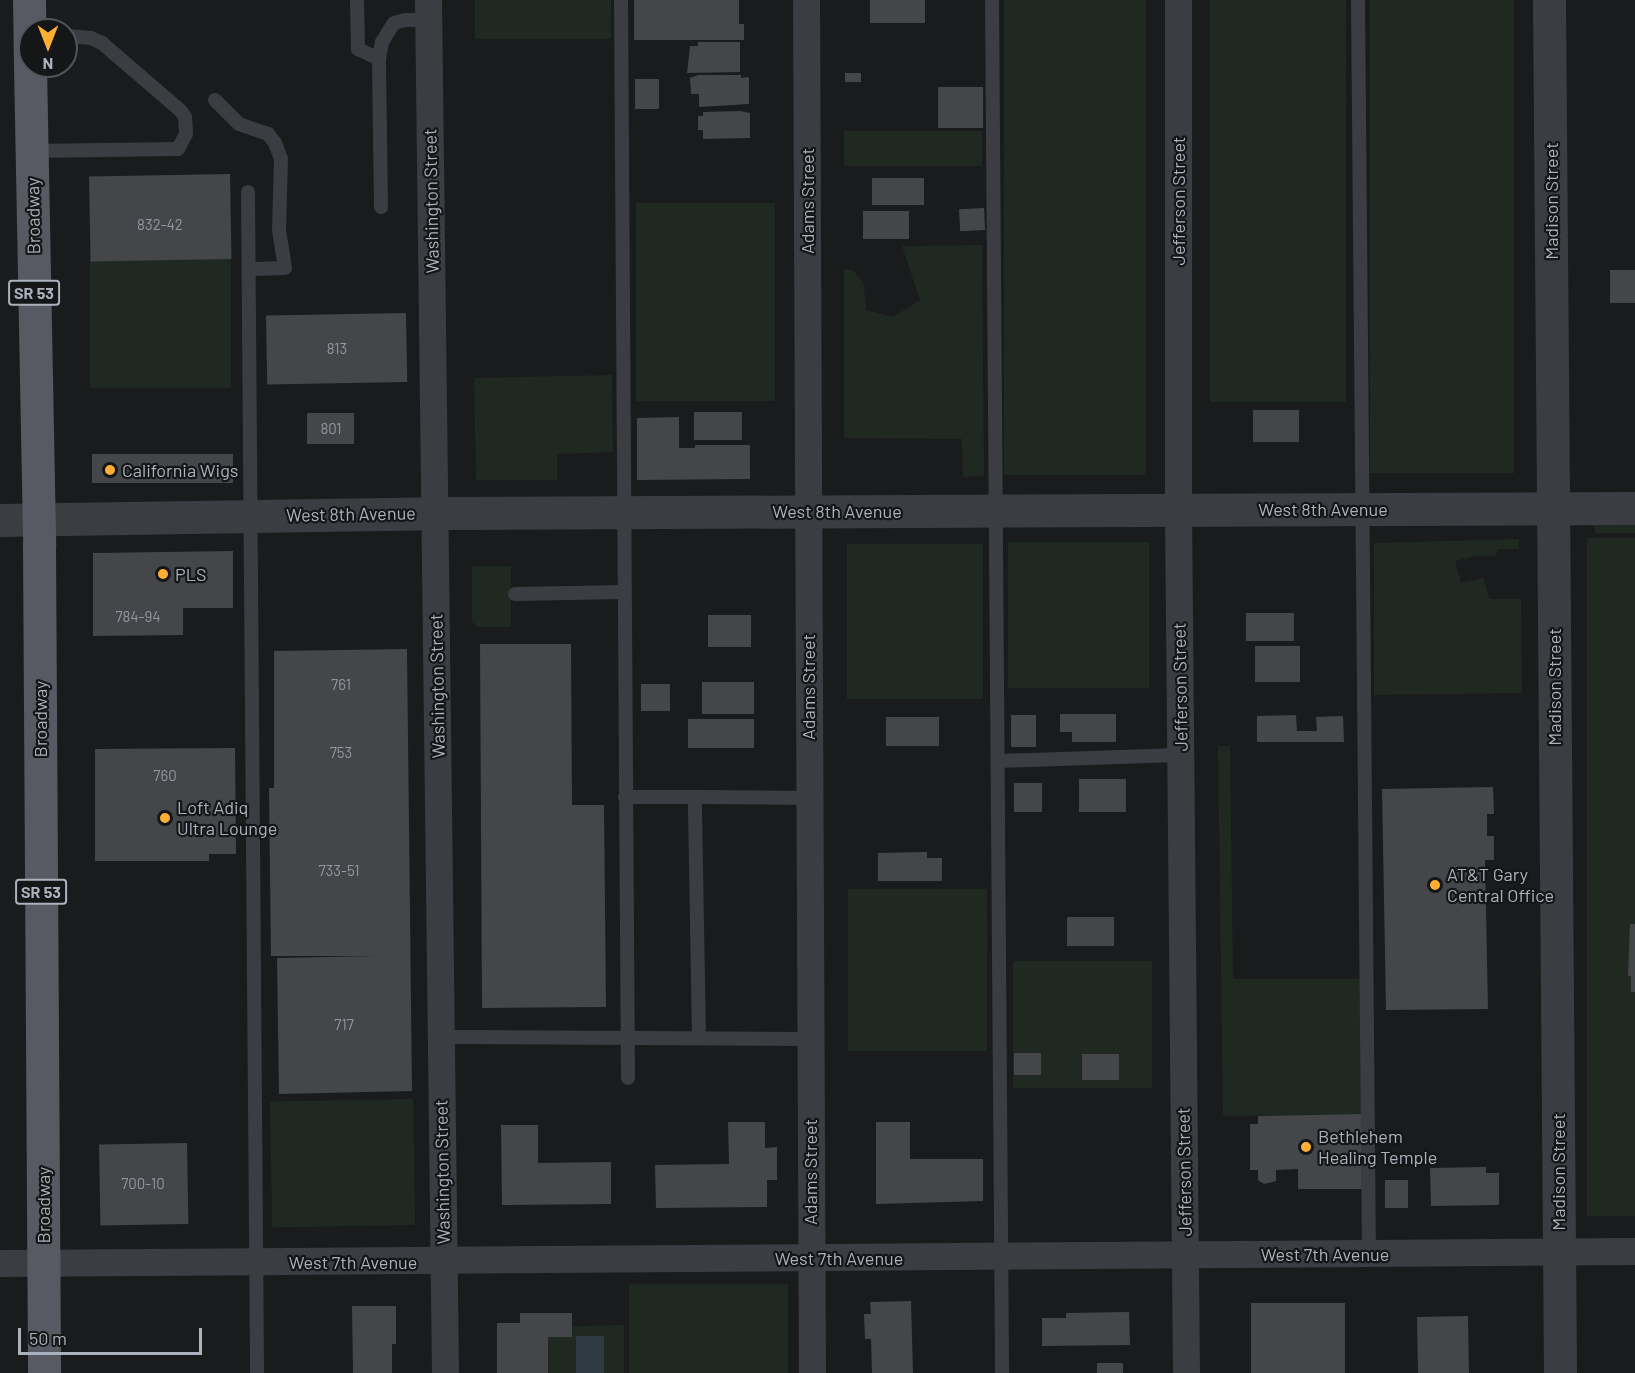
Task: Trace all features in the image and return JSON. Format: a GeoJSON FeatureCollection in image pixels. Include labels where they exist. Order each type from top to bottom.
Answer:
{"type":"FeatureCollection","features":[{"type":"Feature","properties":{"kind":"main road","name":"Broadway"},"geometry":{"type":"LineString","coordinates":[[29,0],[30,18]]}},
{"type":"Feature","properties":{"kind":"main road","name":"Broadway"},"geometry":{"type":"LineString","coordinates":[[30,78],[38,519],[44,1373]]}},
{"type":"Feature","properties":{"kind":"street","name":"Adams Street"},"geometry":{"type":"LineString","coordinates":[[806,0],[812,1373]]}},
{"type":"Feature","properties":{"kind":"street","name":"Jefferson Street"},"geometry":{"type":"LineString","coordinates":[[1178,0],[1178,510],[1186,1373]]}},
{"type":"Feature","properties":{"kind":"street","name":"Madison Street"},"geometry":{"type":"LineString","coordinates":[[1549,0],[1560,1373]]}},
{"type":"Feature","properties":{"kind":"street","name":"Washington Street"},"geometry":{"type":"LineString","coordinates":[[429,10],[445,1373]]}},
{"type":"Feature","properties":{"kind":"street","name":"West 8th Avenue"},"geometry":{"type":"LineString","coordinates":[[0,520],[251,515],[807,510],[1635,508]]}},
{"type":"Feature","properties":{"kind":"street","name":"West 7th Avenue"},"geometry":{"type":"LineString","coordinates":[[0,1263],[1635,1251]]}},
{"type":"Feature","properties":{"kind":"lane"},"geometry":{"type":"LineString","coordinates":[[357,0],[358,49],[380,59]]}},
{"type":"Feature","properties":{"kind":"lane"},"geometry":{"type":"LineString","coordinates":[[621,0],[627,1078]]}},
{"type":"Feature","properties":{"kind":"lane"},"geometry":{"type":"LineString","coordinates":[[992,0],[1002,1373]]}},
{"type":"Feature","properties":{"kind":"lane"},"geometry":{"type":"LineString","coordinates":[[1358,0],[1369,1254]]}},
{"type":"Feature","properties":{"kind":"lane"},"geometry":{"type":"LineString","coordinates":[[381,207],[380,59],[382,42],[394,23],[429,10]]}},
{"type":"Feature","properties":{"kind":"lane"},"geometry":{"type":"LineString","coordinates":[[32,151],[178,148],[186,134],[185,117],[181,111],[102,42],[78,37]]}},
{"type":"Feature","properties":{"kind":"lane"},"geometry":{"type":"LineString","coordinates":[[215,100],[239,124],[268,134],[275,143],[281,159],[279,230],[285,268],[249,269]]}},
{"type":"Feature","properties":{"kind":"lane"},"geometry":{"type":"LineString","coordinates":[[248,192],[257,1373]]}},
{"type":"Feature","properties":{"kind":"lane"},"geometry":{"type":"LineString","coordinates":[[515,594],[624,592]]}},
{"type":"Feature","properties":{"kind":"lane"},"geometry":{"type":"LineString","coordinates":[[998,761],[1180,755]]}},
{"type":"Feature","properties":{"kind":"lane"},"geometry":{"type":"LineString","coordinates":[[625,797],[808,798]]}},
{"type":"Feature","properties":{"kind":"lane"},"geometry":{"type":"LineString","coordinates":[[695,797],[699,1038]]}},
{"type":"Feature","properties":{"kind":"lane"},"geometry":{"type":"LineString","coordinates":[[441,1037],[810,1039]]}},
{"type":"Feature","properties":{"kind":"shaded area"},"geometry":{"type":"Polygon","coordinates":[[[475,0],[611,0],[611,39],[475,39],[475,0]]]}},
{"type":"Feature","properties":{"kind":"shaded area"},"geometry":{"type":"Polygon","coordinates":[[[1004,0],[1146,0],[1146,475],[1004,475],[1004,0]]]}},
{"type":"Feature","properties":{"kind":"shaded area"},"geometry":{"type":"Polygon","coordinates":[[[1210,0],[1346,0],[1346,402],[1210,402],[1210,0]]]}},
{"type":"Feature","properties":{"kind":"shaded area"},"geometry":{"type":"Polygon","coordinates":[[[1370,0],[1514,0],[1514,473],[1370,473],[1370,0]]]}},
{"type":"Feature","properties":{"kind":"shaded area"},"geometry":{"type":"Polygon","coordinates":[[[844,131],[982,131],[982,166],[844,166],[844,131]]]}},
{"type":"Feature","properties":{"kind":"shaded area"},"geometry":{"type":"Polygon","coordinates":[[[636,203],[775,203],[775,401],[636,401],[636,203]]]}},
{"type":"Feature","properties":{"kind":"shaded area"},"geometry":{"type":"Polygon","coordinates":[[[982,245],[984,476],[963,477],[962,439],[844,438],[844,269],[853,270],[864,285],[866,310],[893,317],[920,300],[902,246],[982,245]]]}},
{"type":"Feature","properties":{"kind":"shaded area"},"geometry":{"type":"Polygon","coordinates":[[[90,259],[231,259],[231,388],[90,388],[90,259]]]}},
{"type":"Feature","properties":{"kind":"shaded area"},"geometry":{"type":"Polygon","coordinates":[[[612,375],[613,452],[557,454],[557,480],[476,480],[474,378],[612,375]]]}},
{"type":"Feature","properties":{"kind":"shaded area"},"geometry":{"type":"Polygon","coordinates":[[[1595,525],[1635,525],[1635,533],[1595,533],[1595,525]]]}},
{"type":"Feature","properties":{"kind":"shaded area"},"geometry":{"type":"Polygon","coordinates":[[[1587,538],[1635,538],[1635,1216],[1587,1216],[1587,538]]]}},
{"type":"Feature","properties":{"kind":"shaded area"},"geometry":{"type":"Polygon","coordinates":[[[1519,539],[1519,549],[1498,549],[1495,556],[1476,556],[1455,561],[1461,583],[1483,578],[1490,599],[1521,599],[1522,693],[1374,695],[1374,543],[1519,539]]]}},
{"type":"Feature","properties":{"kind":"shaded area"},"geometry":{"type":"Polygon","coordinates":[[[1008,542],[1149,542],[1149,688],[1008,688],[1008,542]]]}},
{"type":"Feature","properties":{"kind":"shaded area"},"geometry":{"type":"Polygon","coordinates":[[[847,544],[983,544],[983,699],[847,699],[847,544]]]}},
{"type":"Feature","properties":{"kind":"shaded area"},"geometry":{"type":"Polygon","coordinates":[[[472,566],[511,566],[511,627],[478,627],[472,622],[472,566]]]}},
{"type":"Feature","properties":{"kind":"shaded area"},"geometry":{"type":"Polygon","coordinates":[[[1218,746],[1230,746],[1233,979],[1360,979],[1361,1114],[1223,1116],[1218,746]]]}},
{"type":"Feature","properties":{"kind":"shaded area"},"geometry":{"type":"Polygon","coordinates":[[[848,889],[987,889],[987,1051],[848,1051],[848,889]]]}},
{"type":"Feature","properties":{"kind":"shaded area"},"geometry":{"type":"Polygon","coordinates":[[[1013,961],[1152,961],[1152,1088],[1013,1088],[1013,961]]]}},
{"type":"Feature","properties":{"kind":"shaded area"},"geometry":{"type":"Polygon","coordinates":[[[413,1099],[415,1225],[272,1227],[270,1101],[413,1099]]]}},
{"type":"Feature","properties":{"kind":"shaded area"},"geometry":{"type":"Polygon","coordinates":[[[629,1284],[788,1284],[788,1373],[629,1373],[629,1284]]]}},
{"type":"Feature","properties":{"kind":"shaded area"},"geometry":{"type":"Polygon","coordinates":[[[624,1325],[624,1373],[548,1373],[548,1337],[572,1337],[572,1326],[624,1325]]]}},
{"type":"Feature","properties":{"kind":"shaded area"},"geometry":{"type":"Polygon","coordinates":[[[576,1336],[604,1336],[604,1373],[576,1373],[576,1336]]]}},
{"type":"Feature","properties":{"kind":"building"},"geometry":{"type":"Polygon","coordinates":[[[634,0],[739,0],[739,24],[744,24],[744,40],[634,40],[634,0]]]}},
{"type":"Feature","properties":{"kind":"building"},"geometry":{"type":"Polygon","coordinates":[[[870,0],[925,0],[925,23],[870,23],[870,0]]]}},
{"type":"Feature","properties":{"kind":"building"},"geometry":{"type":"Polygon","coordinates":[[[698,42],[740,42],[740,72],[687,73],[690,46],[698,46],[698,42]]]}},
{"type":"Feature","properties":{"kind":"building"},"geometry":{"type":"Polygon","coordinates":[[[845,73],[861,73],[861,82],[845,82],[845,73]]]}},
{"type":"Feature","properties":{"kind":"building"},"geometry":{"type":"Polygon","coordinates":[[[698,75],[749,77],[749,104],[699,107],[699,94],[691,94],[690,78],[698,75]]]}},
{"type":"Feature","properties":{"kind":"building"},"geometry":{"type":"Polygon","coordinates":[[[635,79],[659,79],[659,109],[635,109],[635,79]]]}},
{"type":"Feature","properties":{"kind":"building"},"geometry":{"type":"Polygon","coordinates":[[[938,87],[983,87],[983,128],[938,128],[938,87]]]}},
{"type":"Feature","properties":{"kind":"building"},"geometry":{"type":"Polygon","coordinates":[[[703,112],[750,113],[750,138],[703,139],[703,130],[698,130],[698,116],[703,116],[703,112]]]}},
{"type":"Feature","properties":{"kind":"building"},"geometry":{"type":"Polygon","coordinates":[[[230,174],[231,259],[91,261],[89,176],[230,174]]]}},
{"type":"Feature","properties":{"kind":"building"},"geometry":{"type":"Polygon","coordinates":[[[872,178],[924,178],[924,205],[872,205],[872,178]]]}},
{"type":"Feature","properties":{"kind":"building"},"geometry":{"type":"Polygon","coordinates":[[[984,208],[985,230],[960,231],[959,209],[984,208]]]}},
{"type":"Feature","properties":{"kind":"building"},"geometry":{"type":"Polygon","coordinates":[[[863,211],[909,211],[909,239],[863,239],[863,211]]]}},
{"type":"Feature","properties":{"kind":"building"},"geometry":{"type":"Polygon","coordinates":[[[1610,270],[1635,270],[1635,303],[1610,303],[1610,270]]]}},
{"type":"Feature","properties":{"kind":"building"},"geometry":{"type":"Polygon","coordinates":[[[406,313],[407,382],[267,384],[266,315],[406,313]]]}},
{"type":"Feature","properties":{"kind":"building"},"geometry":{"type":"Polygon","coordinates":[[[1253,410],[1299,410],[1299,442],[1253,442],[1253,410]]]}},
{"type":"Feature","properties":{"kind":"building"},"geometry":{"type":"Polygon","coordinates":[[[694,412],[742,412],[742,440],[694,440],[694,412]]]}},
{"type":"Feature","properties":{"kind":"building"},"geometry":{"type":"Polygon","coordinates":[[[307,413],[354,413],[354,444],[307,444],[307,413]]]}},
{"type":"Feature","properties":{"kind":"building"},"geometry":{"type":"Polygon","coordinates":[[[679,417],[679,448],[695,448],[695,445],[750,445],[750,479],[637,480],[637,418],[679,417]]]}},
{"type":"Feature","properties":{"kind":"building"},"geometry":{"type":"Polygon","coordinates":[[[92,454],[233,454],[233,483],[92,483],[92,454]]]}},
{"type":"Feature","properties":{"kind":"building","name":"PLS"},"geometry":{"type":"Polygon","coordinates":[[[233,551],[233,608],[183,608],[183,635],[93,636],[93,553],[233,551]]]}},
{"type":"Feature","properties":{"kind":"building"},"geometry":{"type":"Polygon","coordinates":[[[1246,613],[1294,613],[1294,641],[1246,641],[1246,613]]]}},
{"type":"Feature","properties":{"kind":"building"},"geometry":{"type":"Polygon","coordinates":[[[708,615],[751,615],[751,647],[708,647],[708,615]]]}},
{"type":"Feature","properties":{"kind":"building"},"geometry":{"type":"Polygon","coordinates":[[[480,644],[571,644],[572,805],[604,805],[606,1007],[482,1008],[480,644]]]}},
{"type":"Feature","properties":{"kind":"building"},"geometry":{"type":"Polygon","coordinates":[[[1255,646],[1300,646],[1300,682],[1255,682],[1255,646]]]}},
{"type":"Feature","properties":{"kind":"building"},"geometry":{"type":"Polygon","coordinates":[[[407,649],[412,1091],[279,1094],[277,958],[377,956],[271,956],[269,788],[274,788],[274,651],[407,649]]]}},
{"type":"Feature","properties":{"kind":"building"},"geometry":{"type":"Polygon","coordinates":[[[702,682],[754,682],[754,714],[702,714],[702,682]]]}},
{"type":"Feature","properties":{"kind":"building"},"geometry":{"type":"Polygon","coordinates":[[[641,684],[670,684],[670,711],[641,711],[641,684]]]}},
{"type":"Feature","properties":{"kind":"building"},"geometry":{"type":"Polygon","coordinates":[[[1060,714],[1116,714],[1116,742],[1072,742],[1072,732],[1060,732],[1060,714]]]}},
{"type":"Feature","properties":{"kind":"building"},"geometry":{"type":"Polygon","coordinates":[[[1011,715],[1036,715],[1036,747],[1011,747],[1011,715]]]}},
{"type":"Feature","properties":{"kind":"building"},"geometry":{"type":"Polygon","coordinates":[[[1296,715],[1297,731],[1317,731],[1316,717],[1343,716],[1344,742],[1257,742],[1257,716],[1296,715]]]}},
{"type":"Feature","properties":{"kind":"building"},"geometry":{"type":"Polygon","coordinates":[[[886,717],[939,717],[939,746],[886,746],[886,717]]]}},
{"type":"Feature","properties":{"kind":"building"},"geometry":{"type":"Polygon","coordinates":[[[688,719],[754,719],[754,748],[688,748],[688,719]]]}},
{"type":"Feature","properties":{"kind":"building"},"geometry":{"type":"Polygon","coordinates":[[[235,748],[236,854],[209,854],[209,861],[95,861],[95,749],[235,748]]]}},
{"type":"Feature","properties":{"kind":"building"},"geometry":{"type":"Polygon","coordinates":[[[1079,779],[1126,779],[1126,812],[1079,812],[1079,779]]]}},
{"type":"Feature","properties":{"kind":"building"},"geometry":{"type":"Polygon","coordinates":[[[1014,783],[1042,783],[1042,812],[1014,812],[1014,783]]]}},
{"type":"Feature","properties":{"kind":"building","name":"AT&T Gary Central Office"},"geometry":{"type":"Polygon","coordinates":[[[1493,787],[1494,814],[1487,814],[1487,836],[1494,836],[1494,860],[1485,860],[1488,1009],[1386,1010],[1382,789],[1493,787]]]}},
{"type":"Feature","properties":{"kind":"building"},"geometry":{"type":"Polygon","coordinates":[[[927,852],[927,858],[942,858],[942,881],[878,881],[878,853],[927,852]]]}},
{"type":"Feature","properties":{"kind":"building"},"geometry":{"type":"Polygon","coordinates":[[[1067,917],[1114,917],[1114,946],[1067,946],[1067,917]]]}},
{"type":"Feature","properties":{"kind":"building"},"geometry":{"type":"Polygon","coordinates":[[[1630,924],[1635,924],[1635,992],[1631,992],[1631,976],[1628,976],[1630,924]]]}},
{"type":"Feature","properties":{"kind":"building"},"geometry":{"type":"Polygon","coordinates":[[[1014,1053],[1041,1053],[1041,1075],[1014,1075],[1014,1053]]]}},
{"type":"Feature","properties":{"kind":"building"},"geometry":{"type":"Polygon","coordinates":[[[1082,1054],[1119,1054],[1119,1080],[1082,1080],[1082,1054]]]}},
{"type":"Feature","properties":{"kind":"building","name":"Bethlehem Healing Temple"},"geometry":{"type":"Polygon","coordinates":[[[1361,1114],[1362,1189],[1298,1189],[1298,1169],[1276,1170],[1276,1181],[1264,1184],[1258,1180],[1258,1170],[1250,1170],[1250,1124],[1258,1124],[1258,1116],[1361,1114]]]}},
{"type":"Feature","properties":{"kind":"building"},"geometry":{"type":"Polygon","coordinates":[[[728,1122],[765,1122],[765,1148],[777,1147],[777,1180],[767,1180],[767,1207],[656,1208],[655,1165],[729,1164],[728,1122]]]}},
{"type":"Feature","properties":{"kind":"building"},"geometry":{"type":"Polygon","coordinates":[[[876,1122],[910,1122],[910,1159],[983,1159],[983,1201],[876,1204],[876,1122]]]}},
{"type":"Feature","properties":{"kind":"building"},"geometry":{"type":"Polygon","coordinates":[[[501,1125],[538,1125],[538,1163],[611,1162],[611,1204],[502,1205],[501,1125]]]}},
{"type":"Feature","properties":{"kind":"building"},"geometry":{"type":"Polygon","coordinates":[[[187,1143],[188,1224],[100,1226],[99,1145],[187,1143]]]}},
{"type":"Feature","properties":{"kind":"building"},"geometry":{"type":"Polygon","coordinates":[[[1486,1167],[1486,1173],[1499,1173],[1499,1205],[1431,1206],[1430,1168],[1486,1167]]]}},
{"type":"Feature","properties":{"kind":"building"},"geometry":{"type":"Polygon","coordinates":[[[1385,1180],[1408,1180],[1408,1208],[1385,1208],[1385,1180]]]}},
{"type":"Feature","properties":{"kind":"building"},"geometry":{"type":"Polygon","coordinates":[[[911,1301],[913,1373],[872,1373],[871,1339],[865,1339],[864,1314],[871,1314],[870,1302],[911,1301]]]}},
{"type":"Feature","properties":{"kind":"building"},"geometry":{"type":"Polygon","coordinates":[[[1251,1303],[1345,1303],[1345,1373],[1251,1373],[1251,1303]]]}},
{"type":"Feature","properties":{"kind":"building"},"geometry":{"type":"Polygon","coordinates":[[[352,1306],[396,1306],[396,1344],[392,1344],[392,1373],[353,1373],[352,1306]]]}},
{"type":"Feature","properties":{"kind":"building"},"geometry":{"type":"Polygon","coordinates":[[[1129,1312],[1130,1345],[1042,1346],[1042,1318],[1066,1318],[1066,1313],[1129,1312]]]}},
{"type":"Feature","properties":{"kind":"building"},"geometry":{"type":"Polygon","coordinates":[[[520,1313],[572,1313],[572,1337],[548,1337],[548,1373],[497,1373],[497,1323],[520,1323],[520,1313]]]}},
{"type":"Feature","properties":{"kind":"building"},"geometry":{"type":"Polygon","coordinates":[[[1468,1316],[1469,1373],[1418,1373],[1417,1317],[1468,1316]]]}},
{"type":"Feature","properties":{"kind":"building"},"geometry":{"type":"Polygon","coordinates":[[[1097,1363],[1123,1363],[1123,1373],[1097,1373],[1097,1363]]]}},
{"type":"Feature","properties":{"kind":"place","name":"California Wigs"},"geometry":{"type":"Point","coordinates":[110,470]}},
{"type":"Feature","properties":{"kind":"place","name":"PLS"},"geometry":{"type":"Point","coordinates":[163,574]}},
{"type":"Feature","properties":{"kind":"place","name":"Loft Adiq Ultra Lounge"},"geometry":{"type":"Point","coordinates":[165,818]}},
{"type":"Feature","properties":{"kind":"place","name":"AT&T Gary Central Office"},"geometry":{"type":"Point","coordinates":[1435,885]}},
{"type":"Feature","properties":{"kind":"place","name":"Bethlehem Healing Temple"},"geometry":{"type":"Point","coordinates":[1306,1147]}}]}
